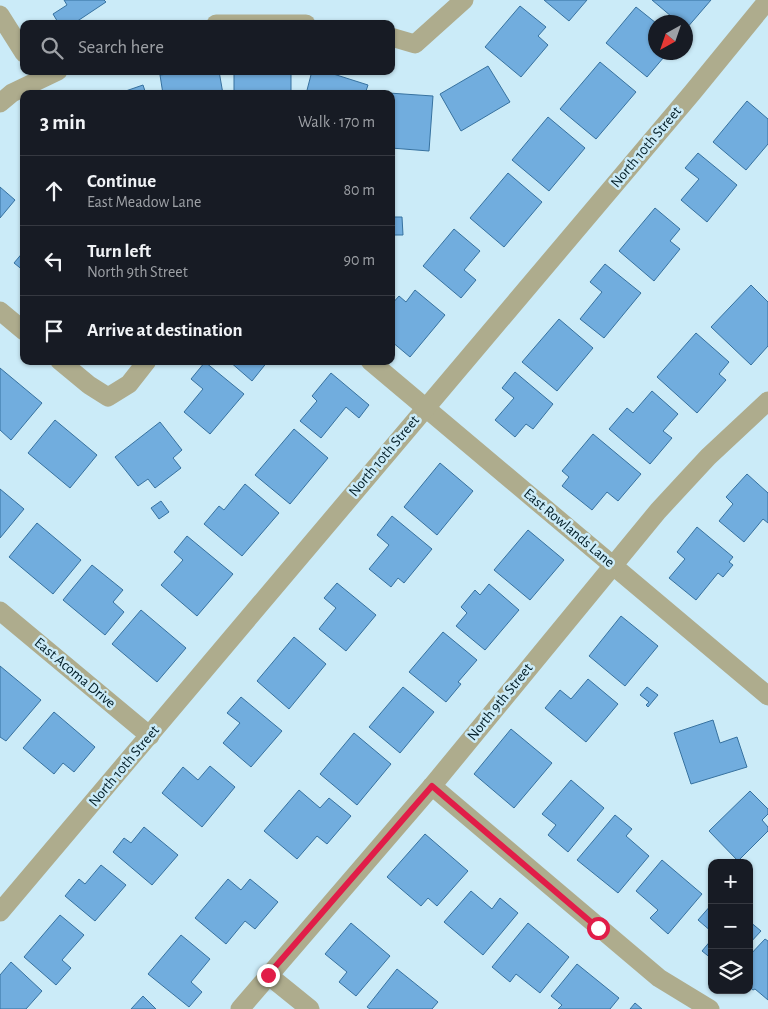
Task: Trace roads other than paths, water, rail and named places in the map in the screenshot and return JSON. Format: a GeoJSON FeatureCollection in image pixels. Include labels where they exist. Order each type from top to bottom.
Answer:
{"type":"FeatureCollection","features":[{"type":"Feature","properties":{"kind":"street"},"geometry":{"type":"LineString","coordinates":[[395,38],[415,44],[464,0]]}},
{"type":"Feature","properties":{"kind":"street","name":"North 10th Street"},"geometry":{"type":"LineString","coordinates":[[0,912],[425,407],[609,192],[768,0]]}},
{"type":"Feature","properties":{"kind":"street"},"geometry":{"type":"LineString","coordinates":[[0,15],[20,47]]}},
{"type":"Feature","properties":{"kind":"street"},"geometry":{"type":"LineString","coordinates":[[0,103],[38,75]]}},
{"type":"Feature","properties":{"kind":"street"},"geometry":{"type":"LineString","coordinates":[[0,311],[20,328]]}},
{"type":"Feature","properties":{"kind":"street"},"geometry":{"type":"LineString","coordinates":[[65,365],[89,385],[108,397],[129,384],[144,365]]}},
{"type":"Feature","properties":{"kind":"street","name":"East Rowlands Lane"},"geometry":{"type":"LineString","coordinates":[[375,365],[768,696]]}},
{"type":"Feature","properties":{"kind":"street","name":"North 9th Street"},"geometry":{"type":"LineString","coordinates":[[240,1009],[432,786],[612,564],[708,458],[768,401]]}},
{"type":"Feature","properties":{"kind":"street","name":"East Acoma Drive"},"geometry":{"type":"LineString","coordinates":[[0,611],[150,736]]}},
{"type":"Feature","properties":{"kind":"street"},"geometry":{"type":"LineString","coordinates":[[432,786],[659,978],[710,1009]]}},
{"type":"Feature","properties":{"kind":"street"},"geometry":{"type":"LineString","coordinates":[[268,975],[310,1009]]}}]}
